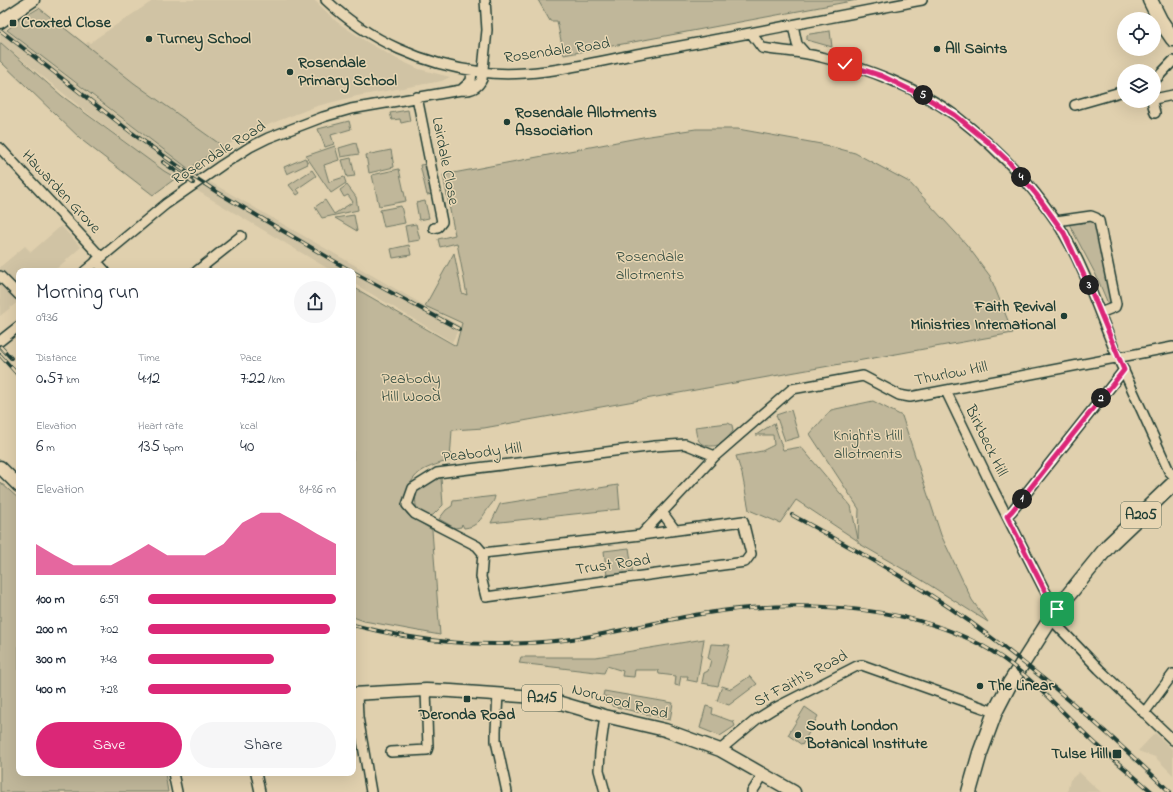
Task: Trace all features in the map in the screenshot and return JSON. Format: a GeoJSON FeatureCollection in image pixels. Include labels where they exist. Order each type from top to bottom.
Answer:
{"type":"FeatureCollection","features":[{"type":"Feature","properties":{"kind":"highway"},"geometry":{"type":"LineString","coordinates":[[1150,0],[1160,20],[1173,39]]}},
{"type":"Feature","properties":{"kind":"highway","name":"A205"},"geometry":{"type":"LineString","coordinates":[[969,792],[980,753],[995,712],[1010,683],[1054,614],[1109,545],[1173,484]]}},
{"type":"Feature","properties":{"kind":"main road"},"geometry":{"type":"LineString","coordinates":[[0,22],[33,0]]}},
{"type":"Feature","properties":{"kind":"main road"},"geometry":{"type":"LineString","coordinates":[[0,467],[16,483]]}},
{"type":"Feature","properties":{"kind":"main road","name":"Norwood Road"},"geometry":{"type":"LineString","coordinates":[[356,694],[426,690],[536,697],[554,701],[605,716],[665,730],[720,750],[794,792]]}},
{"type":"Feature","properties":{"kind":"street","name":"Rosendale Road"},"geometry":{"type":"LineString","coordinates":[[326,0],[339,12],[356,24],[399,50],[430,62],[483,73],[506,74],[553,69],[922,0]]}},
{"type":"Feature","properties":{"kind":"street"},"geometry":{"type":"LineString","coordinates":[[483,73],[486,30],[485,0]]}},
{"type":"Feature","properties":{"kind":"street"},"geometry":{"type":"LineString","coordinates":[[793,25],[797,44],[805,53]]}},
{"type":"Feature","properties":{"kind":"street"},"geometry":{"type":"LineString","coordinates":[[751,33],[762,48],[805,53],[845,64],[882,76],[925,97],[955,115],[988,142],[1008,161],[1036,194],[1067,238],[1118,358],[1169,471],[1173,475]]}},
{"type":"Feature","properties":{"kind":"street"},"geometry":{"type":"LineString","coordinates":[[1161,74],[1173,61]]}},
{"type":"Feature","properties":{"kind":"street"},"geometry":{"type":"LineString","coordinates":[[461,90],[471,81],[472,71]]}},
{"type":"Feature","properties":{"kind":"street","name":"Rosendale Road"},"geometry":{"type":"LineString","coordinates":[[88,268],[166,204],[222,165],[268,138],[323,117],[351,109],[417,97],[474,89],[478,86],[482,79],[483,73]]}},
{"type":"Feature","properties":{"kind":"street"},"geometry":{"type":"LineString","coordinates":[[1075,105],[1117,94]]}},
{"type":"Feature","properties":{"kind":"street"},"geometry":{"type":"LineString","coordinates":[[1161,98],[1173,95]]}},
{"type":"Feature","properties":{"kind":"street","name":"Lairdale Close"},"geometry":{"type":"LineString","coordinates":[[417,97],[442,222],[438,227],[434,228]]}},
{"type":"Feature","properties":{"kind":"street"},"geometry":{"type":"LineString","coordinates":[[1154,108],[1155,114]]}},
{"type":"Feature","properties":{"kind":"street","name":"Hawarden Grove"},"geometry":{"type":"LineString","coordinates":[[0,148],[98,259],[103,268]]}},
{"type":"Feature","properties":{"kind":"street"},"geometry":{"type":"LineString","coordinates":[[1056,221],[1090,216],[1099,221],[1116,304],[1115,307],[1100,313]]}},
{"type":"Feature","properties":{"kind":"street"},"geometry":{"type":"LineString","coordinates":[[201,268],[241,236]]}},
{"type":"Feature","properties":{"kind":"street"},"geometry":{"type":"LineString","coordinates":[[0,276],[16,292]]}},
{"type":"Feature","properties":{"kind":"street"},"geometry":{"type":"LineString","coordinates":[[0,341],[16,328]]}},
{"type":"Feature","properties":{"kind":"street","name":"Thurlow Hill"},"geometry":{"type":"LineString","coordinates":[[715,456],[792,389],[863,376],[899,395],[910,397],[1173,348]]}},
{"type":"Feature","properties":{"kind":"street"},"geometry":{"type":"LineString","coordinates":[[1007,516],[1124,370]]}},
{"type":"Feature","properties":{"kind":"street","name":"Birkbeck Hill"},"geometry":{"type":"LineString","coordinates":[[946,391],[948,398],[1050,601],[1054,614],[1099,669],[1173,740]]}},
{"type":"Feature","properties":{"kind":"street","name":"Peabody Hill"},"geometry":{"type":"LineString","coordinates":[[482,553],[477,546],[415,514],[407,504],[413,488],[437,473],[671,445],[685,444],[715,456]]}},
{"type":"Feature","properties":{"kind":"street"},"geometry":{"type":"LineString","coordinates":[[641,535],[715,456]]}},
{"type":"Feature","properties":{"kind":"street"},"geometry":{"type":"LineString","coordinates":[[482,553],[675,530],[662,512]]}},
{"type":"Feature","properties":{"kind":"street","name":"Trust Road"},"geometry":{"type":"LineString","coordinates":[[482,553],[481,578],[486,597],[746,562],[751,554],[743,521],[675,530]]}},
{"type":"Feature","properties":{"kind":"street","name":"St Faith's Road"},"geometry":{"type":"LineString","coordinates":[[720,750],[757,719],[773,709],[857,666],[862,665],[995,712]]}},
{"type":"Feature","properties":{"kind":"street"},"geometry":{"type":"LineString","coordinates":[[1144,713],[1173,674]]}},
{"type":"Feature","properties":{"kind":"street"},"geometry":{"type":"LineString","coordinates":[[391,752],[427,750],[426,690]]}},
{"type":"Feature","properties":{"kind":"street"},"geometry":{"type":"LineString","coordinates":[[498,694],[496,741],[506,792]]}},
{"type":"Feature","properties":{"kind":"street"},"geometry":{"type":"LineString","coordinates":[[356,702],[371,792]]}},
{"type":"Feature","properties":{"kind":"street"},"geometry":{"type":"LineString","coordinates":[[604,792],[599,770],[605,716]]}},
{"type":"Feature","properties":{"kind":"street"},"geometry":{"type":"LineString","coordinates":[[752,792],[763,775]]}},
{"type":"Feature","properties":{"kind":"street"},"geometry":{"type":"LineString","coordinates":[[174,776],[177,792]]}},
{"type":"Feature","properties":{"kind":"street"},"geometry":{"type":"LineString","coordinates":[[257,776],[260,792]]}},
{"type":"Feature","properties":{"kind":"shaded area","name":"Rosendale Primary School"},"geometry":{"type":"Polygon","coordinates":[[[154,0],[314,0],[337,22],[367,42],[397,59],[419,69],[450,77],[442,81],[357,96],[317,106],[270,124],[224,147],[134,83],[84,45],[88,42],[90,43],[154,0]]]}},
{"type":"Feature","properties":{"kind":"shaded area"},"geometry":{"type":"Polygon","coordinates":[[[0,25],[107,108],[198,175],[460,326],[452,342],[356,285],[356,268],[327,268],[164,171],[95,119],[0,42],[0,25]]]}},
{"type":"Feature","properties":{"kind":"shaded area"},"geometry":{"type":"Polygon","coordinates":[[[61,226],[81,247],[57,268],[16,268],[16,303],[0,316],[0,267],[25,246],[31,252],[61,226]]]}},
{"type":"Feature","properties":{"kind":"shaded area"},"geometry":{"type":"Polygon","coordinates":[[[1155,733],[1173,750],[1173,775],[1155,757],[1138,751],[1155,733]]]}},
{"type":"Feature","properties":{"kind":"shaded area"},"geometry":{"type":"Polygon","coordinates":[[[1079,772],[1101,792],[1067,792],[1070,780],[1079,772]]]}},
{"type":"Feature","properties":{"kind":"green space"},"geometry":{"type":"Polygon","coordinates":[[[538,0],[857,0],[564,55],[557,21],[550,21],[538,0]]]}},
{"type":"Feature","properties":{"kind":"green space"},"geometry":{"type":"Polygon","coordinates":[[[39,8],[134,83],[224,147],[211,153],[189,169],[7,30],[19,20],[39,8]]]}},
{"type":"Feature","properties":{"kind":"green space"},"geometry":{"type":"Polygon","coordinates":[[[830,31],[832,47],[807,40],[807,35],[830,31]]]}},
{"type":"Feature","properties":{"kind":"green space"},"geometry":{"type":"Polygon","coordinates":[[[0,43],[62,96],[164,171],[176,178],[153,195],[83,141],[0,61],[0,43]]]}},
{"type":"Feature","properties":{"kind":"green space"},"geometry":{"type":"Polygon","coordinates":[[[408,110],[410,121],[401,123],[400,119],[392,120],[390,113],[408,110]]]}},
{"type":"Feature","properties":{"kind":"green space"},"geometry":{"type":"Polygon","coordinates":[[[349,121],[351,129],[331,135],[334,144],[325,147],[318,129],[349,121]]]}},
{"type":"Feature","properties":{"kind":"green space","name":"Rosendale allotments"},"geometry":{"type":"Polygon","coordinates":[[[696,129],[738,129],[821,144],[855,153],[909,182],[966,244],[990,276],[1013,333],[484,428],[452,430],[450,460],[432,466],[419,473],[411,483],[403,501],[407,514],[432,530],[440,635],[364,621],[356,618],[356,289],[456,346],[462,323],[425,306],[454,253],[462,293],[467,295],[457,243],[440,247],[438,239],[455,235],[443,175],[643,137],[696,129]]]}},
{"type":"Feature","properties":{"kind":"green space"},"geometry":{"type":"Polygon","coordinates":[[[356,143],[359,154],[341,157],[339,148],[356,143]]]}},
{"type":"Feature","properties":{"kind":"green space"},"geometry":{"type":"Polygon","coordinates":[[[335,146],[339,160],[324,165],[329,182],[344,177],[346,183],[331,193],[306,156],[335,146]]]}},
{"type":"Feature","properties":{"kind":"green space"},"geometry":{"type":"Polygon","coordinates":[[[391,150],[394,167],[369,173],[366,155],[391,150]]]}},
{"type":"Feature","properties":{"kind":"green space"},"geometry":{"type":"Polygon","coordinates":[[[305,158],[308,164],[287,174],[284,167],[305,158]]]}},
{"type":"Feature","properties":{"kind":"green space"},"geometry":{"type":"Polygon","coordinates":[[[351,158],[355,176],[347,177],[342,160],[351,158]]]}},
{"type":"Feature","properties":{"kind":"green space"},"geometry":{"type":"Polygon","coordinates":[[[427,164],[433,194],[427,195],[420,165],[427,164]]]}},
{"type":"Feature","properties":{"kind":"green space"},"geometry":{"type":"Polygon","coordinates":[[[399,169],[406,201],[379,206],[372,175],[399,169]]]}},
{"type":"Feature","properties":{"kind":"green space"},"geometry":{"type":"Polygon","coordinates":[[[312,170],[316,176],[297,189],[300,193],[297,195],[289,185],[312,170]]]}},
{"type":"Feature","properties":{"kind":"green space"},"geometry":{"type":"Polygon","coordinates":[[[347,185],[356,197],[358,210],[322,218],[315,207],[325,200],[334,214],[353,202],[348,195],[344,197],[340,190],[347,185]]]}},
{"type":"Feature","properties":{"kind":"green space"},"geometry":{"type":"Polygon","coordinates":[[[425,201],[429,218],[419,220],[416,203],[425,201]]]}},
{"type":"Feature","properties":{"kind":"green space"},"geometry":{"type":"Polygon","coordinates":[[[401,206],[405,223],[384,227],[380,210],[401,206]]]}},
{"type":"Feature","properties":{"kind":"green space"},"geometry":{"type":"Polygon","coordinates":[[[354,215],[357,231],[335,218],[354,215]]]}},
{"type":"Feature","properties":{"kind":"green space"},"geometry":{"type":"Polygon","coordinates":[[[1091,219],[1095,224],[1111,301],[1109,306],[1096,275],[1068,222],[1091,219]]]}},
{"type":"Feature","properties":{"kind":"green space"},"geometry":{"type":"Polygon","coordinates":[[[416,224],[420,240],[408,242],[405,226],[416,224]]]}},
{"type":"Feature","properties":{"kind":"green space"},"geometry":{"type":"Polygon","coordinates":[[[409,245],[411,255],[393,258],[391,249],[409,245]]]}},
{"type":"Feature","properties":{"kind":"green space","name":"Knight's Hill allotments"},"geometry":{"type":"Polygon","coordinates":[[[873,401],[902,416],[941,535],[972,600],[988,622],[920,579],[858,543],[858,541],[796,500],[780,523],[749,510],[742,474],[736,456],[762,451],[774,445],[773,435],[756,435],[774,423],[783,450],[801,447],[851,506],[858,539],[859,509],[810,434],[831,410],[873,401]]]}},
{"type":"Feature","properties":{"kind":"green space"},"geometry":{"type":"Polygon","coordinates":[[[791,410],[799,437],[785,441],[776,415],[791,410]]]}},
{"type":"Feature","properties":{"kind":"green space"},"geometry":{"type":"Polygon","coordinates":[[[728,423],[732,425],[733,431],[728,438],[721,443],[710,446],[700,443],[695,427],[728,423]]]}},
{"type":"Feature","properties":{"kind":"green space"},"geometry":{"type":"Polygon","coordinates":[[[441,478],[443,505],[433,515],[428,517],[417,511],[417,492],[423,484],[441,478]]]}},
{"type":"Feature","properties":{"kind":"green space"},"geometry":{"type":"Polygon","coordinates":[[[0,482],[16,496],[16,776],[165,776],[168,792],[0,792],[0,482]]]}},
{"type":"Feature","properties":{"kind":"green space"},"geometry":{"type":"Polygon","coordinates":[[[618,485],[620,509],[491,523],[500,504],[618,485]]]}},
{"type":"Feature","properties":{"kind":"green space"},"geometry":{"type":"Polygon","coordinates":[[[495,496],[493,502],[481,519],[472,526],[464,528],[462,524],[461,527],[455,528],[439,519],[446,510],[452,506],[453,501],[495,496]]]}},
{"type":"Feature","properties":{"kind":"green space"},"geometry":{"type":"Polygon","coordinates":[[[629,548],[633,574],[607,576],[604,551],[629,548]]]}},
{"type":"Feature","properties":{"kind":"green space"},"geometry":{"type":"Polygon","coordinates":[[[704,639],[697,682],[687,680],[688,676],[681,676],[679,686],[675,685],[676,676],[659,674],[658,670],[635,670],[634,677],[622,676],[623,671],[607,666],[604,673],[519,663],[521,657],[596,657],[704,639]]]}},
{"type":"Feature","properties":{"kind":"green space"},"geometry":{"type":"Polygon","coordinates":[[[711,644],[730,645],[718,686],[702,683],[704,673],[708,671],[711,660],[708,658],[711,644]]]}},
{"type":"Feature","properties":{"kind":"green space"},"geometry":{"type":"Polygon","coordinates":[[[750,676],[757,684],[729,705],[717,701],[722,686],[731,689],[750,676]]]}},
{"type":"Feature","properties":{"kind":"green space"},"geometry":{"type":"Polygon","coordinates":[[[604,691],[673,703],[670,720],[612,706],[612,703],[608,703],[609,697],[603,696],[604,691]]]}},
{"type":"Feature","properties":{"kind":"green space"},"geometry":{"type":"Polygon","coordinates":[[[706,706],[713,708],[712,714],[733,721],[735,726],[720,736],[700,728],[706,706]]]}},
{"type":"Feature","properties":{"kind":"green space"},"geometry":{"type":"Polygon","coordinates":[[[805,707],[818,716],[802,745],[788,735],[805,707]]]}},
{"type":"Feature","properties":{"kind":"railway"},"geometry":{"type":"LineString","coordinates":[[0,30],[132,133],[185,171],[217,192],[346,268]]}},
{"type":"Feature","properties":{"kind":"railway"},"geometry":{"type":"LineString","coordinates":[[163,162],[193,183]]}},
{"type":"Feature","properties":{"kind":"railway"},"geometry":{"type":"LineString","coordinates":[[356,274],[459,329]]}},
{"type":"Feature","properties":{"kind":"railway"},"geometry":{"type":"LineString","coordinates":[[0,346],[11,358]]}},
{"type":"Feature","properties":{"kind":"railway"},"geometry":{"type":"LineString","coordinates":[[0,355],[16,373]]}},
{"type":"Feature","properties":{"kind":"railway"},"geometry":{"type":"LineString","coordinates":[[792,515],[860,552],[948,606],[969,621],[1022,661],[1072,703],[1170,792]]}},
{"type":"Feature","properties":{"kind":"railway"},"geometry":{"type":"LineString","coordinates":[[356,626],[429,640],[478,644],[503,644],[573,639],[610,633],[701,614],[770,607],[807,606],[844,608],[916,620],[950,631],[981,645],[1013,666],[1042,691],[1096,744],[1152,792]]}},
{"type":"Feature","properties":{"kind":"place","name":"Croxted Close"},"geometry":{"type":"Point","coordinates":[13,23]}},
{"type":"Feature","properties":{"kind":"place","name":"Turney School"},"geometry":{"type":"Point","coordinates":[149,39]}},
{"type":"Feature","properties":{"kind":"place","name":"All Saints"},"geometry":{"type":"Point","coordinates":[937,49]}},
{"type":"Feature","properties":{"kind":"place","name":"Rosendale Primary School"},"geometry":{"type":"Point","coordinates":[290,72]}},
{"type":"Feature","properties":{"kind":"place","name":"Rosendale Allotments Association"},"geometry":{"type":"Point","coordinates":[507,122]}},
{"type":"Feature","properties":{"kind":"place","name":"Faith Revival Ministries International"},"geometry":{"type":"Point","coordinates":[1064,316]}},
{"type":"Feature","properties":{"kind":"place","name":"The Linear"},"geometry":{"type":"Point","coordinates":[980,686]}},
{"type":"Feature","properties":{"kind":"place","name":"Deronda Road"},"geometry":{"type":"Point","coordinates":[467,699]}},
{"type":"Feature","properties":{"kind":"place","name":"South London Botanical Institute"},"geometry":{"type":"Point","coordinates":[798,735]}},
{"type":"Feature","properties":{"kind":"place","name":"Tulse Hill"},"geometry":{"type":"Point","coordinates":[1117,754]}},
{"type":"Feature","properties":{"kind":"route"},"geometry":{"type":"LineString","coordinates":[[845,64],[882,76],[925,97],[955,115],[988,142],[1008,161],[1036,194],[1064,233],[1090,288],[1124,370],[1007,516],[1050,601],[1057,609]]}},
{"type":"Feature","properties":{"kind":"park label","name":"Peabody Hill Wood"},"geometry":{"type":"Point","coordinates":[411,388]}}]}
